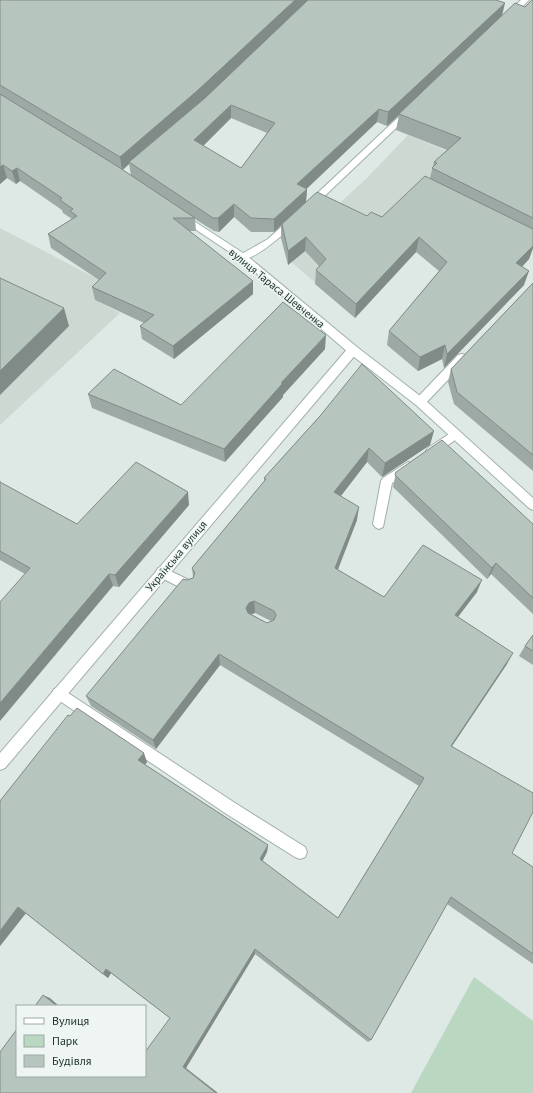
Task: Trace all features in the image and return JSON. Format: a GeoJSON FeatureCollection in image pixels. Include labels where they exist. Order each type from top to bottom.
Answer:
{"type":"FeatureCollection","features":[{"type":"Feature","properties":{"kind":"street"},"geometry":{"type":"LineString","coordinates":[[502,22],[524,0]]}},
{"type":"Feature","properties":{"kind":"street"},"geometry":{"type":"LineString","coordinates":[[243,257],[271,241],[418,103]]}},
{"type":"Feature","properties":{"kind":"street","name":"вулиця Тараса Шевченка"},"geometry":{"type":"LineString","coordinates":[[173,210],[243,257],[352,350],[420,402],[533,505]]}},
{"type":"Feature","properties":{"kind":"street","name":"Українська вулиця"},"geometry":{"type":"LineString","coordinates":[[0,763],[352,350]]}},
{"type":"Feature","properties":{"kind":"street"},"geometry":{"type":"LineString","coordinates":[[420,402],[469,351]]}},
{"type":"Feature","properties":{"kind":"street"},"geometry":{"type":"LineString","coordinates":[[379,524],[387,481],[455,434]]}},
{"type":"Feature","properties":{"kind":"street"},"geometry":{"type":"LineString","coordinates":[[162,572],[190,586]]}},
{"type":"Feature","properties":{"kind":"street"},"geometry":{"type":"LineString","coordinates":[[59,693],[230,808],[300,852]]}},
{"type":"Feature","properties":{"kind":"shaded area"},"geometry":{"type":"Polygon","coordinates":[[[408,135],[456,155],[318,285],[288,259],[285,253],[367,178],[408,135]]]}},
{"type":"Feature","properties":{"kind":"shaded area"},"geometry":{"type":"Polygon","coordinates":[[[0,228],[113,287],[98,302],[120,313],[0,425],[0,228]]]}},
{"type":"Feature","properties":{"kind":"green space"},"geometry":{"type":"Polygon","coordinates":[[[474,977],[533,1021],[533,1093],[411,1093],[474,977]]]}},
{"type":"Feature","properties":{"kind":"building"},"geometry":{"type":"Polygon","coordinates":[[[0,0],[295,0],[197,91],[120,157],[0,85],[0,0]]]}},
{"type":"Feature","properties":{"kind":"building"},"geometry":{"type":"Polygon","coordinates":[[[308,0],[496,0],[505,3],[388,112],[379,109],[297,184],[307,189],[274,219],[251,218],[234,204],[218,218],[213,218],[129,162],[205,98],[308,0]],[[231,105],[194,140],[241,168],[275,123],[231,105]]]}},
{"type":"Feature","properties":{"kind":"building"},"geometry":{"type":"Polygon","coordinates":[[[532,0],[533,218],[432,168],[437,163],[434,162],[461,138],[399,114],[515,3],[525,7],[532,0]]]}},
{"type":"Feature","properties":{"kind":"building"},"geometry":{"type":"Polygon","coordinates":[[[0,94],[117,166],[195,218],[173,218],[253,281],[173,346],[140,326],[154,315],[92,287],[106,273],[48,234],[77,216],[70,211],[73,209],[60,200],[62,198],[17,168],[12,171],[3,165],[0,167],[0,94]]]}},
{"type":"Feature","properties":{"kind":"building"},"geometry":{"type":"Polygon","coordinates":[[[425,176],[533,229],[533,246],[516,263],[529,271],[447,354],[445,345],[420,357],[389,331],[447,262],[419,237],[356,304],[316,270],[326,259],[306,237],[288,251],[282,224],[317,192],[367,216],[371,212],[382,217],[425,176]]]}},
{"type":"Feature","properties":{"kind":"building"},"geometry":{"type":"Polygon","coordinates":[[[0,278],[64,308],[0,371],[0,278]]]}},
{"type":"Feature","properties":{"kind":"building"},"geometry":{"type":"Polygon","coordinates":[[[533,283],[533,455],[457,392],[451,369],[533,283]]]}},
{"type":"Feature","properties":{"kind":"building"},"geometry":{"type":"Polygon","coordinates":[[[283,302],[326,335],[281,383],[283,383],[224,449],[88,394],[114,369],[181,405],[283,302]]]}},
{"type":"Feature","properties":{"kind":"building"},"geometry":{"type":"Polygon","coordinates":[[[362,364],[434,431],[385,463],[369,448],[334,492],[359,507],[335,568],[384,597],[423,545],[482,580],[455,615],[513,653],[451,746],[533,793],[533,812],[512,853],[533,867],[533,954],[451,897],[371,1040],[255,949],[183,1067],[216,1093],[0,1093],[0,1052],[16,1030],[16,1077],[146,1077],[146,1051],[170,1018],[106,969],[103,974],[18,907],[0,931],[0,801],[68,715],[70,716],[77,708],[144,753],[138,760],[268,845],[260,859],[338,918],[424,778],[219,654],[153,740],[86,696],[183,579],[187,580],[193,578],[195,573],[192,568],[266,479],[264,478],[320,416],[362,364]],[[254,601],[249,603],[246,608],[248,613],[267,623],[274,620],[276,615],[274,611],[254,601]]]}},
{"type":"Feature","properties":{"kind":"building"},"geometry":{"type":"Polygon","coordinates":[[[442,440],[533,524],[533,598],[496,563],[492,568],[395,475],[396,472],[442,440]]]}},
{"type":"Feature","properties":{"kind":"building"},"geometry":{"type":"Polygon","coordinates":[[[136,462],[188,492],[115,575],[109,574],[0,703],[0,602],[30,568],[0,551],[0,482],[77,524],[136,462]]]}},
{"type":"Feature","properties":{"kind":"building"},"geometry":{"type":"Polygon","coordinates":[[[533,635],[533,651],[525,646],[533,635]]]}},
{"type":"Feature","properties":{"kind":"building"},"geometry":{"type":"Polygon","coordinates":[[[43,995],[56,1005],[36,1005],[43,995]]]}}]}
